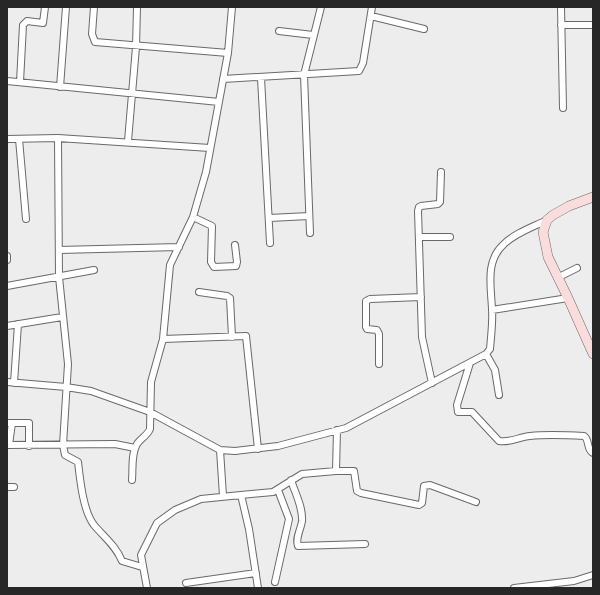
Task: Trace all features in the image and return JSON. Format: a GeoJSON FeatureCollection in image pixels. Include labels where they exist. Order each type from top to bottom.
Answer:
{"type":"FeatureCollection","features":[{"type":"Feature","properties":{"kind":"street"},"geometry":{"type":"LineString","coordinates":[[20,82],[23,25],[27,22],[43,23],[45,7]]}},
{"type":"Feature","properties":{"kind":"street"},"geometry":{"type":"LineString","coordinates":[[60,87],[66,7]]}},
{"type":"Feature","properties":{"kind":"street"},"geometry":{"type":"LineString","coordinates":[[94,7],[92,34],[95,42],[136,47],[228,53]]}},
{"type":"Feature","properties":{"kind":"street"},"geometry":{"type":"LineString","coordinates":[[128,141],[136,47],[137,7]]}},
{"type":"Feature","properties":{"kind":"street"},"geometry":{"type":"LineString","coordinates":[[132,480],[135,448],[149,432],[151,382],[163,339],[170,264],[193,217],[206,172],[228,53],[232,7]]}},
{"type":"Feature","properties":{"kind":"street"},"geometry":{"type":"LineString","coordinates":[[310,233],[304,76],[321,7]]}},
{"type":"Feature","properties":{"kind":"street"},"geometry":{"type":"LineString","coordinates":[[223,80],[304,76],[359,71],[363,63],[372,7]]}},
{"type":"Feature","properties":{"kind":"street"},"geometry":{"type":"LineString","coordinates":[[561,7],[563,108]]}},
{"type":"Feature","properties":{"kind":"street"},"geometry":{"type":"LineString","coordinates":[[371,16],[424,29]]}},
{"type":"Feature","properties":{"kind":"street"},"geometry":{"type":"LineString","coordinates":[[561,25],[593,25]]}},
{"type":"Feature","properties":{"kind":"street"},"geometry":{"type":"LineString","coordinates":[[278,31],[313,35]]}},
{"type":"Feature","properties":{"kind":"street"},"geometry":{"type":"LineString","coordinates":[[261,78],[270,242]]}},
{"type":"Feature","properties":{"kind":"street"},"geometry":{"type":"LineString","coordinates":[[7,81],[131,95],[219,102]]}},
{"type":"Feature","properties":{"kind":"street"},"geometry":{"type":"LineString","coordinates":[[7,139],[19,140],[58,138],[128,141],[210,148]]}},
{"type":"Feature","properties":{"kind":"street"},"geometry":{"type":"LineString","coordinates":[[58,138],[59,277],[62,317],[67,353],[63,446],[66,455],[78,462],[89,517],[94,525],[118,552],[122,561],[142,567]]}},
{"type":"Feature","properties":{"kind":"street"},"geometry":{"type":"LineString","coordinates":[[19,140],[26,219]]}},
{"type":"Feature","properties":{"kind":"street"},"geometry":{"type":"LineString","coordinates":[[432,383],[423,344],[419,207],[438,204],[440,202],[440,172]]}},
{"type":"Feature","properties":{"kind":"street"},"geometry":{"type":"LineString","coordinates":[[7,382],[66,387],[92,391],[150,412],[220,450],[235,451],[278,446],[346,428],[486,354],[490,349],[492,310],[490,271],[497,252],[511,238],[547,220],[569,206],[593,197]]}},
{"type":"Feature","properties":{"kind":"street"},"geometry":{"type":"LineString","coordinates":[[269,218],[309,216]]}},
{"type":"Feature","properties":{"kind":"street"},"geometry":{"type":"LineString","coordinates":[[193,217],[212,226],[211,262],[214,267],[236,266],[235,245]]}},
{"type":"Feature","properties":{"kind":"street"},"geometry":{"type":"LineString","coordinates":[[547,220],[543,232],[543,242],[548,257],[592,348]]}},
{"type":"Feature","properties":{"kind":"street"},"geometry":{"type":"LineString","coordinates":[[420,237],[450,237]]}},
{"type":"Feature","properties":{"kind":"street"},"geometry":{"type":"LineString","coordinates":[[59,250],[179,247]]}},
{"type":"Feature","properties":{"kind":"street"},"geometry":{"type":"LineString","coordinates":[[558,277],[577,268]]}},
{"type":"Feature","properties":{"kind":"street"},"geometry":{"type":"LineString","coordinates":[[7,286],[94,270]]}},
{"type":"Feature","properties":{"kind":"street"},"geometry":{"type":"LineString","coordinates":[[199,292],[227,296],[230,298],[232,337]]}},
{"type":"Feature","properties":{"kind":"street"},"geometry":{"type":"LineString","coordinates":[[379,364],[379,334],[377,330],[367,329],[366,327],[366,301],[370,299],[421,298]]}},
{"type":"Feature","properties":{"kind":"street"},"geometry":{"type":"LineString","coordinates":[[492,310],[568,298]]}},
{"type":"Feature","properties":{"kind":"street"},"geometry":{"type":"LineString","coordinates":[[7,326],[62,317]]}},
{"type":"Feature","properties":{"kind":"street"},"geometry":{"type":"LineString","coordinates":[[14,383],[18,324]]}},
{"type":"Feature","properties":{"kind":"street"},"geometry":{"type":"LineString","coordinates":[[163,339],[246,336],[258,449]]}},
{"type":"Feature","properties":{"kind":"street"},"geometry":{"type":"LineString","coordinates":[[486,354],[495,370],[499,395]]}},
{"type":"Feature","properties":{"kind":"street"},"geometry":{"type":"LineString","coordinates":[[470,363],[457,405],[458,412],[472,412],[499,441],[508,442],[524,437],[547,435],[584,436],[587,440],[589,450],[593,452]]}},
{"type":"Feature","properties":{"kind":"street"},"geometry":{"type":"LineString","coordinates":[[30,446],[28,423],[9,423],[8,445],[30,446],[63,446],[115,444],[135,448]]}},
{"type":"Feature","properties":{"kind":"street"},"geometry":{"type":"LineString","coordinates":[[336,471],[337,430]]}},
{"type":"Feature","properties":{"kind":"street"},"geometry":{"type":"LineString","coordinates":[[220,450],[223,496]]}},
{"type":"Feature","properties":{"kind":"street"},"geometry":{"type":"LineString","coordinates":[[147,588],[141,555],[142,549],[157,523],[166,514],[201,499],[267,493],[278,490],[302,474],[354,471],[357,491],[361,493],[419,505],[422,503],[424,486],[428,485],[476,502]]}},
{"type":"Feature","properties":{"kind":"street"},"geometry":{"type":"LineString","coordinates":[[291,480],[302,517],[297,541],[298,546],[366,544]]}},
{"type":"Feature","properties":{"kind":"street"},"geometry":{"type":"LineString","coordinates":[[7,487],[14,486]]}},
{"type":"Feature","properties":{"kind":"street"},"geometry":{"type":"LineString","coordinates":[[275,582],[289,519],[278,490]]}},
{"type":"Feature","properties":{"kind":"street"},"geometry":{"type":"LineString","coordinates":[[241,495],[249,528],[258,588]]}},
{"type":"Feature","properties":{"kind":"street"},"geometry":{"type":"LineString","coordinates":[[186,583],[256,573]]}},
{"type":"Feature","properties":{"kind":"street"},"geometry":{"type":"LineString","coordinates":[[514,588],[574,581],[593,574]]}}]}
